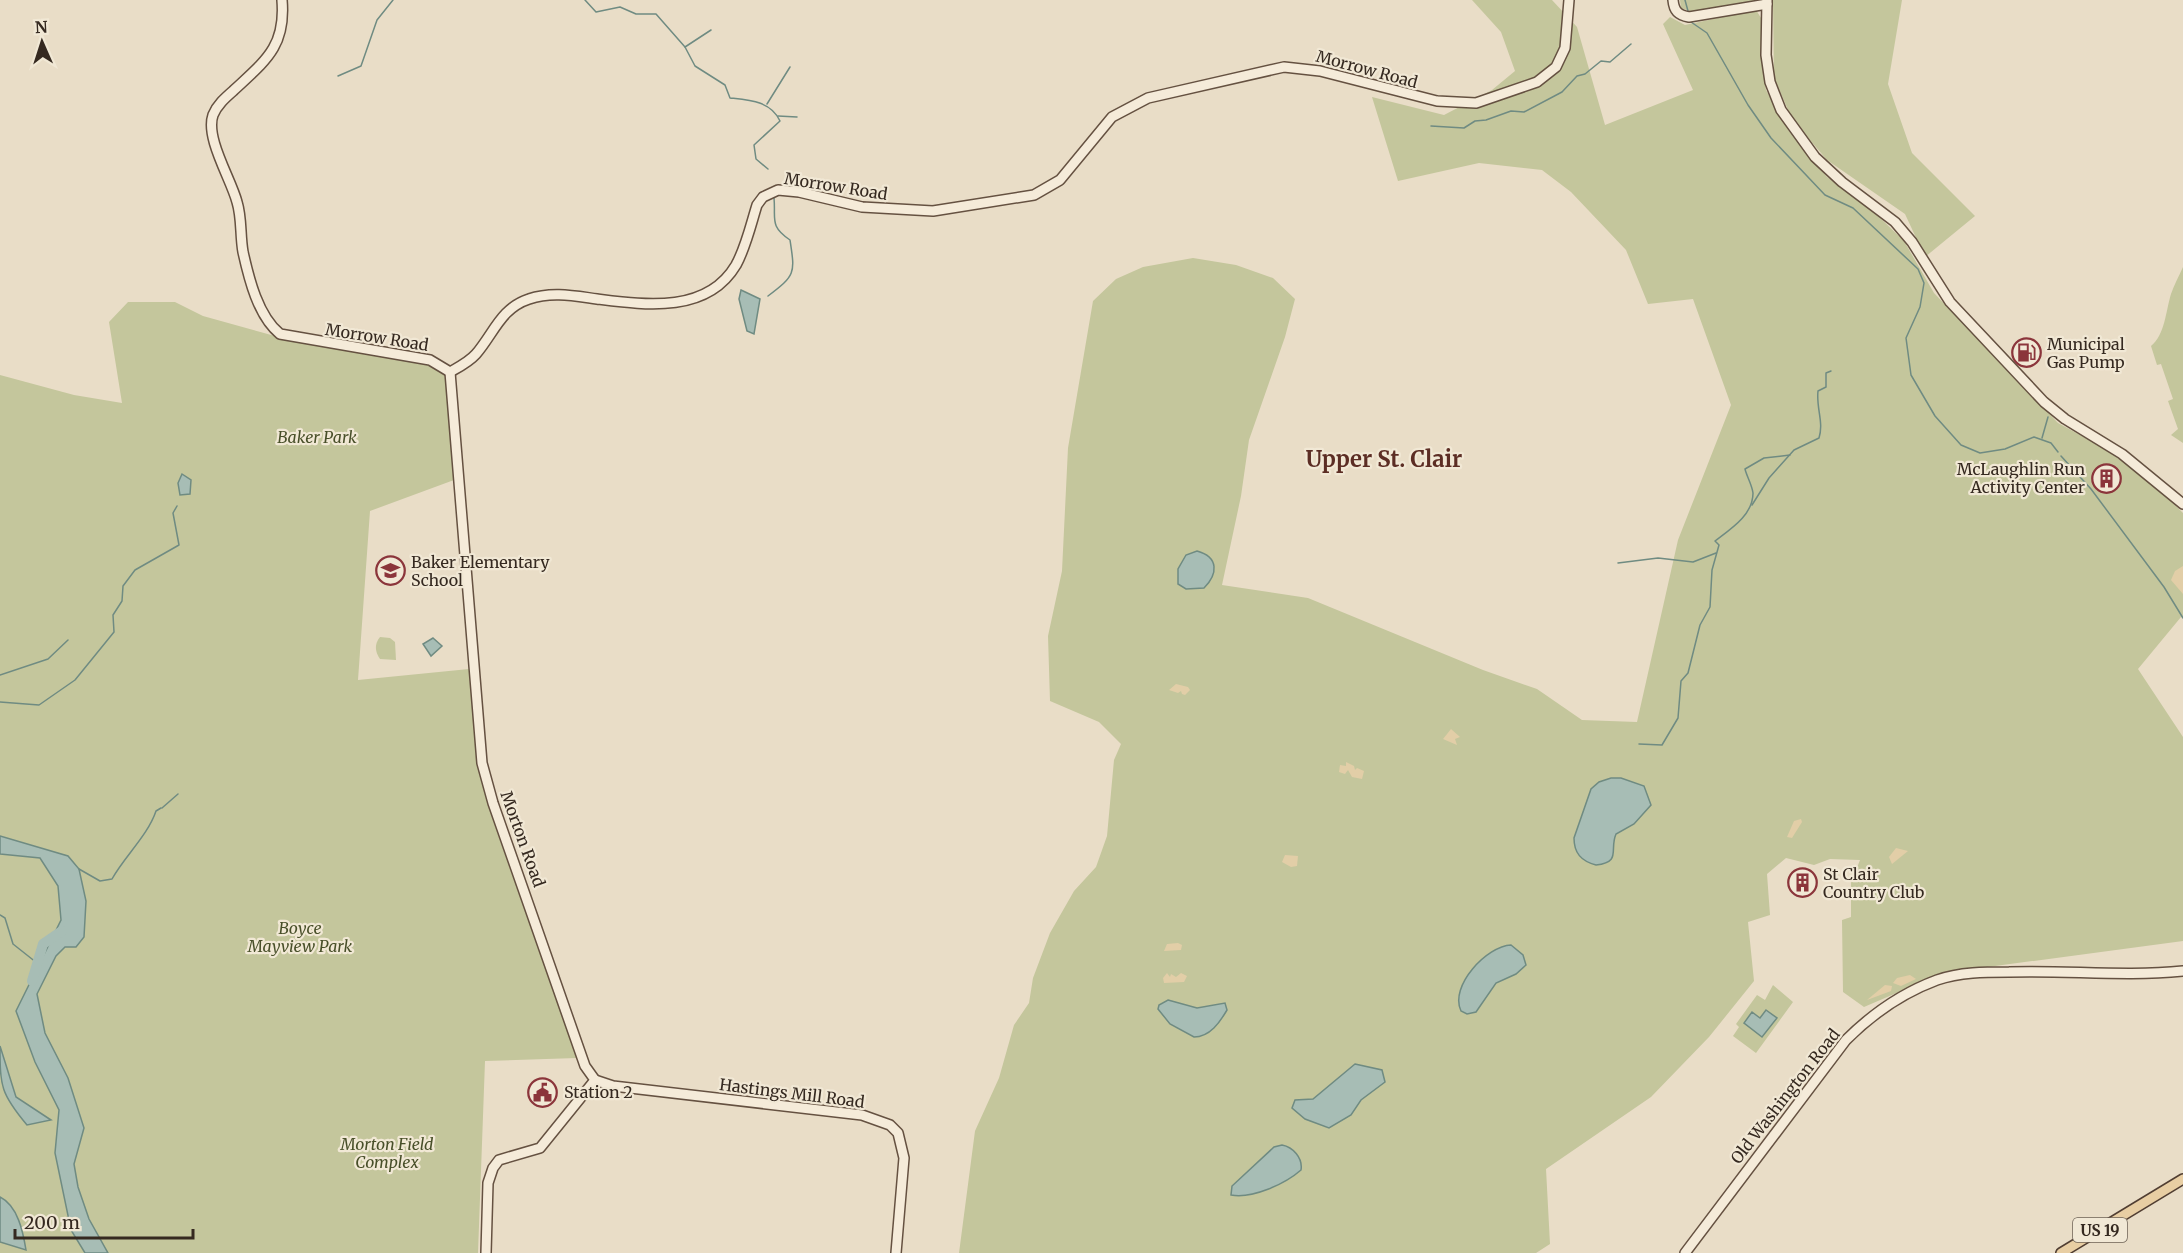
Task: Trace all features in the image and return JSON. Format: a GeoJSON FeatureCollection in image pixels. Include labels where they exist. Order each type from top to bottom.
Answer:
{"type":"FeatureCollection","features":[{"type":"Feature","properties":{"kind":"main road","name":"US 19"},"geometry":{"type":"LineString","coordinates":[[2061,1253],[2183,1179]]}},
{"type":"Feature","properties":{"kind":"street","name":"Morrow Road"},"geometry":{"type":"LineString","coordinates":[[282,0],[284,20],[279,42],[259,67],[218,105],[211,121],[216,146],[241,214],[243,251],[259,305],[270,326],[280,334],[430,360],[450,372],[475,356],[502,316],[528,299],[567,295],[660,306],[678,303],[707,292],[726,278],[735,267],[757,205],[763,197],[778,190],[799,192],[862,207],[933,211],[1034,195],[1060,180],[1099,130],[1129,106],[1148,98],[1284,67],[1320,71],[1437,101],[1476,103],[1494,98],[1537,82],[1556,67],[1565,48],[1569,0]]}},
{"type":"Feature","properties":{"kind":"street"},"geometry":{"type":"LineString","coordinates":[[1673,0],[1676,11],[1683,16],[1694,17],[1767,2],[1766,55],[1770,82],[1782,110],[1815,157],[1842,182],[1895,222],[1912,242],[1950,302],[2049,406],[2065,419],[2116,449],[2183,504]]}},
{"type":"Feature","properties":{"kind":"street","name":"Morton Road"},"geometry":{"type":"LineString","coordinates":[[450,372],[482,763],[493,803],[585,1066],[595,1080]]}},
{"type":"Feature","properties":{"kind":"street","name":"Old Washington Road"},"geometry":{"type":"LineString","coordinates":[[1685,1253],[1846,1040],[1876,1013],[1906,994],[1938,980],[1974,972],[2040,971],[2125,974],[2183,971]]}},
{"type":"Feature","properties":{"kind":"street"},"geometry":{"type":"LineString","coordinates":[[486,1253],[488,1183],[493,1168],[499,1160],[540,1148],[595,1080]]}},
{"type":"Feature","properties":{"kind":"street","name":"Hastings Mill Road"},"geometry":{"type":"LineString","coordinates":[[595,1080],[613,1086],[816,1109],[884,1121],[898,1133],[904,1158],[896,1253]]}},
{"type":"Feature","properties":{"kind":"green space"},"geometry":{"type":"Polygon","coordinates":[[[1472,0],[1552,0],[1577,27],[1605,125],[1693,90],[1663,24],[1670,17],[1685,25],[1756,10],[1763,21],[1762,62],[1766,90],[1789,131],[1827,177],[1873,211],[1904,241],[1934,293],[2058,423],[2104,448],[2154,484],[2183,513],[2183,618],[2181,617],[2138,669],[2183,737],[2183,941],[1943,973],[1864,1007],[1843,992],[1842,920],[1851,917],[1851,883],[1860,860],[1830,859],[1814,865],[1786,858],[1767,874],[1770,915],[1748,922],[1754,981],[1709,1037],[1651,1097],[1546,1169],[1550,1244],[1536,1253],[959,1253],[975,1131],[999,1078],[1014,1025],[1029,1003],[1033,978],[1050,933],[1074,891],[1096,867],[1107,836],[1114,760],[1121,744],[1099,722],[1050,701],[1048,636],[1062,571],[1068,448],[1093,301],[1116,279],[1143,267],[1193,258],[1236,265],[1273,278],[1295,299],[1285,337],[1249,440],[1241,496],[1222,585],[1308,598],[1483,670],[1537,689],[1582,720],[1637,722],[1678,540],[1731,405],[1693,299],[1648,304],[1626,250],[1571,192],[1542,170],[1479,163],[1398,181],[1372,97],[1444,115],[1492,90],[1515,71],[1501,32],[1472,0]]]}},
{"type":"Feature","properties":{"kind":"green space"},"geometry":{"type":"Polygon","coordinates":[[[1680,0],[1758,0],[1700,15],[1681,8],[1680,0]]]}},
{"type":"Feature","properties":{"kind":"green space"},"geometry":{"type":"Polygon","coordinates":[[[1773,0],[1902,0],[1888,84],[1912,153],[1975,216],[1925,257],[1905,214],[1827,160],[1792,119],[1774,78],[1773,0]]]}},
{"type":"Feature","properties":{"kind":"green space"},"geometry":{"type":"Polygon","coordinates":[[[2183,267],[2183,443],[2171,435],[2178,429],[2168,401],[2173,399],[2161,364],[2157,365],[2151,346],[2162,329],[2171,294],[2183,267]]]}},
{"type":"Feature","properties":{"kind":"green space","name":"Boyce Mayview Park"},"geometry":{"type":"Polygon","coordinates":[[[128,302],[175,302],[203,316],[293,341],[434,364],[446,374],[454,480],[370,511],[358,680],[469,669],[480,773],[494,823],[577,1058],[485,1061],[478,1253],[96,1253],[66,1165],[63,1114],[35,1062],[59,1110],[55,1153],[71,1230],[85,1253],[0,1253],[0,854],[40,858],[58,886],[61,920],[53,937],[81,901],[41,853],[0,848],[0,375],[74,395],[122,403],[109,322],[128,302]]]}},
{"type":"Feature","properties":{"kind":"green space"},"geometry":{"type":"Polygon","coordinates":[[[380,637],[390,638],[395,642],[396,660],[380,659],[376,648],[380,637]]]}},
{"type":"Feature","properties":{"kind":"green space"},"geometry":{"type":"Polygon","coordinates":[[[1773,985],[1793,1002],[1756,1053],[1733,1036],[1739,1027],[1736,1024],[1757,995],[1765,1000],[1773,985]]]}},
{"type":"Feature","properties":{"kind":"sand"},"geometry":{"type":"Polygon","coordinates":[[[2183,566],[2183,594],[2171,580],[2175,571],[2183,566]]]}},
{"type":"Feature","properties":{"kind":"sand"},"geometry":{"type":"Polygon","coordinates":[[[1176,684],[1188,687],[1190,690],[1185,695],[1181,691],[1178,693],[1169,690],[1176,684]]]}},
{"type":"Feature","properties":{"kind":"sand"},"geometry":{"type":"Polygon","coordinates":[[[1451,729],[1460,737],[1455,739],[1457,745],[1443,739],[1451,729]]]}},
{"type":"Feature","properties":{"kind":"sand"},"geometry":{"type":"Polygon","coordinates":[[[1346,762],[1354,766],[1355,770],[1357,768],[1364,771],[1362,779],[1352,777],[1348,770],[1345,774],[1339,772],[1340,765],[1346,766],[1346,762]]]}},
{"type":"Feature","properties":{"kind":"sand"},"geometry":{"type":"Polygon","coordinates":[[[1801,819],[1802,822],[1792,838],[1787,837],[1794,821],[1801,819]]]}},
{"type":"Feature","properties":{"kind":"sand"},"geometry":{"type":"Polygon","coordinates":[[[1896,848],[1908,851],[1892,864],[1889,857],[1896,848]]]}},
{"type":"Feature","properties":{"kind":"sand"},"geometry":{"type":"Polygon","coordinates":[[[1285,855],[1298,856],[1297,866],[1291,867],[1282,862],[1285,855]]]}},
{"type":"Feature","properties":{"kind":"sand"},"geometry":{"type":"Polygon","coordinates":[[[1167,944],[1182,945],[1181,950],[1164,951],[1167,944]]]}},
{"type":"Feature","properties":{"kind":"sand"},"geometry":{"type":"Polygon","coordinates":[[[1167,973],[1170,977],[1171,974],[1176,977],[1181,973],[1187,976],[1184,982],[1164,983],[1163,978],[1167,973]]]}},
{"type":"Feature","properties":{"kind":"sand"},"geometry":{"type":"Polygon","coordinates":[[[1910,975],[1916,979],[1901,986],[1893,983],[1897,978],[1910,975]]]}},
{"type":"Feature","properties":{"kind":"sand"},"geometry":{"type":"Polygon","coordinates":[[[1885,985],[1892,986],[1891,991],[1867,1000],[1885,985]]]}},
{"type":"Feature","properties":{"kind":"water"},"geometry":{"type":"Polygon","coordinates":[[[741,290],[760,299],[754,334],[747,331],[739,299],[741,290]]]}},
{"type":"Feature","properties":{"kind":"water"},"geometry":{"type":"Polygon","coordinates":[[[182,474],[191,480],[190,494],[180,495],[178,483],[182,474]]]}},
{"type":"Feature","properties":{"kind":"water"},"geometry":{"type":"Polygon","coordinates":[[[1197,551],[1209,557],[1213,562],[1214,572],[1204,588],[1186,589],[1178,584],[1178,569],[1186,555],[1197,551]]]}},
{"type":"Feature","properties":{"kind":"water"},"geometry":{"type":"Polygon","coordinates":[[[433,638],[442,646],[431,656],[423,644],[433,638]]]}},
{"type":"Feature","properties":{"kind":"water"},"geometry":{"type":"Polygon","coordinates":[[[1621,778],[1644,786],[1651,805],[1634,824],[1616,834],[1612,858],[1596,865],[1579,856],[1574,838],[1591,789],[1599,782],[1621,778]]]}},
{"type":"Feature","properties":{"kind":"water"},"geometry":{"type":"Polygon","coordinates":[[[0,836],[68,856],[79,869],[86,901],[84,937],[76,947],[65,947],[56,956],[37,994],[45,1033],[68,1078],[84,1128],[74,1164],[78,1187],[89,1219],[108,1253],[85,1253],[71,1230],[55,1153],[59,1110],[35,1062],[16,1011],[61,920],[58,886],[40,858],[0,854],[0,836]]]}},
{"type":"Feature","properties":{"kind":"water"},"geometry":{"type":"Polygon","coordinates":[[[1511,945],[1523,955],[1526,965],[1516,974],[1496,983],[1476,1012],[1467,1014],[1461,1011],[1460,990],[1472,969],[1491,952],[1511,945]]]}},
{"type":"Feature","properties":{"kind":"water"},"geometry":{"type":"Polygon","coordinates":[[[1168,1000],[1197,1008],[1225,1003],[1227,1010],[1210,1032],[1194,1037],[1170,1024],[1158,1009],[1159,1005],[1168,1000]]]}},
{"type":"Feature","properties":{"kind":"water"},"geometry":{"type":"Polygon","coordinates":[[[1766,1010],[1777,1018],[1762,1037],[1744,1023],[1752,1012],[1760,1018],[1766,1010]]]}},
{"type":"Feature","properties":{"kind":"water"},"geometry":{"type":"Polygon","coordinates":[[[0,1046],[16,1097],[51,1120],[27,1125],[12,1105],[2,1081],[0,1046]]]}},
{"type":"Feature","properties":{"kind":"water"},"geometry":{"type":"Polygon","coordinates":[[[1355,1064],[1382,1070],[1385,1082],[1361,1100],[1351,1115],[1329,1128],[1305,1119],[1292,1108],[1295,1100],[1313,1099],[1355,1064]]]}},
{"type":"Feature","properties":{"kind":"water"},"geometry":{"type":"Polygon","coordinates":[[[1282,1145],[1290,1148],[1296,1154],[1301,1170],[1258,1193],[1231,1195],[1232,1186],[1274,1147],[1282,1145]]]}},
{"type":"Feature","properties":{"kind":"water"},"geometry":{"type":"Polygon","coordinates":[[[0,1197],[15,1213],[26,1250],[0,1242],[0,1197]]]}},
{"type":"Feature","properties":{"kind":"waterway"},"geometry":{"type":"LineString","coordinates":[[338,76],[361,66],[377,20],[393,0]]}},
{"type":"Feature","properties":{"kind":"waterway"},"geometry":{"type":"LineString","coordinates":[[585,0],[596,12],[620,7],[636,14],[656,14],[685,47],[711,30]]}},
{"type":"Feature","properties":{"kind":"waterway"},"geometry":{"type":"LineString","coordinates":[[1685,0],[1688,11]]}},
{"type":"Feature","properties":{"kind":"waterway"},"geometry":{"type":"LineString","coordinates":[[1691,22],[1707,33],[1748,105],[1771,138],[1825,195],[1853,208],[1918,269],[1924,283],[1920,307],[1906,338],[1911,375],[1935,416],[1961,445],[1980,453],[2005,449],[2034,437],[2051,443],[2058,452]]}},
{"type":"Feature","properties":{"kind":"waterway"},"geometry":{"type":"LineString","coordinates":[[1431,126],[1464,128],[1475,121],[1486,120],[1511,111],[1524,112],[1562,92],[1577,76],[1585,74],[1601,61],[1610,62],[1631,44]]}},
{"type":"Feature","properties":{"kind":"waterway"},"geometry":{"type":"LineString","coordinates":[[685,47],[695,66],[725,85],[730,98],[765,105],[776,114],[780,121],[754,145],[756,159],[768,169]]}},
{"type":"Feature","properties":{"kind":"waterway"},"geometry":{"type":"LineString","coordinates":[[767,104],[790,67]]}},
{"type":"Feature","properties":{"kind":"waterway"},"geometry":{"type":"LineString","coordinates":[[778,116],[797,117]]}},
{"type":"Feature","properties":{"kind":"waterway"},"geometry":{"type":"LineString","coordinates":[[768,296],[789,278],[793,267],[790,240],[776,226],[774,198]]}},
{"type":"Feature","properties":{"kind":"waterway"},"geometry":{"type":"LineString","coordinates":[[1752,505],[1769,478],[1794,450],[1819,438],[1821,426],[1818,391],[1826,387],[1826,373],[1831,371]]}},
{"type":"Feature","properties":{"kind":"waterway"},"geometry":{"type":"LineString","coordinates":[[2042,438],[2048,417]]}},
{"type":"Feature","properties":{"kind":"waterway"},"geometry":{"type":"LineString","coordinates":[[1639,744],[1662,745],[1678,718],[1681,681],[1688,673],[1700,625],[1710,607],[1712,570],[1719,545],[1715,541],[1740,521],[1752,501],[1753,493],[1745,469],[1764,458],[1790,455]]}},
{"type":"Feature","properties":{"kind":"waterway"},"geometry":{"type":"LineString","coordinates":[[2061,456],[2091,489],[2164,587],[2183,618]]}},
{"type":"Feature","properties":{"kind":"waterway"},"geometry":{"type":"LineString","coordinates":[[0,702],[39,705],[75,680],[114,632],[113,615],[122,601],[123,586],[135,570],[179,545],[173,513],[177,506]]}},
{"type":"Feature","properties":{"kind":"waterway"},"geometry":{"type":"LineString","coordinates":[[1618,563],[1658,558],[1693,562],[1716,553]]}},
{"type":"Feature","properties":{"kind":"waterway"},"geometry":{"type":"LineString","coordinates":[[0,675],[48,659],[68,640]]}},
{"type":"Feature","properties":{"kind":"waterway"},"geometry":{"type":"LineString","coordinates":[[162,808],[178,794]]}},
{"type":"Feature","properties":{"kind":"waterway"},"geometry":{"type":"LineString","coordinates":[[79,869],[100,881],[112,879],[148,829],[156,811],[161,808]]}},
{"type":"Feature","properties":{"kind":"waterway"},"geometry":{"type":"LineString","coordinates":[[0,915],[5,918],[13,944],[37,963]]}},
{"type":"Feature","properties":{"kind":"waterway"},"geometry":{"type":"LineString","coordinates":[[32,981],[43,944],[62,931]]}},
{"type":"Feature","properties":{"kind":"place","name":"Municipal Gas Pump"},"geometry":{"type":"Point","coordinates":[2026,353]}},
{"type":"Feature","properties":{"kind":"place","name":"McLaughlin Run Activity Center"},"geometry":{"type":"Point","coordinates":[2106,478]}},
{"type":"Feature","properties":{"kind":"place","name":"Baker Elementary School"},"geometry":{"type":"Point","coordinates":[390,571]}},
{"type":"Feature","properties":{"kind":"place","name":"St Clair Country Club"},"geometry":{"type":"Point","coordinates":[1802,883]}},
{"type":"Feature","properties":{"kind":"place","name":"Station 2"},"geometry":{"type":"Point","coordinates":[543,1092]}},
{"type":"Feature","properties":{"kind":"district","name":"Upper St. Clair"},"geometry":{"type":"Point","coordinates":[1384,459]}},
{"type":"Feature","properties":{"kind":"park label","name":"Baker Park"},"geometry":{"type":"Point","coordinates":[317,437]}},
{"type":"Feature","properties":{"kind":"park label","name":"Morton Field Complex"},"geometry":{"type":"Point","coordinates":[387,1153]}}]}
